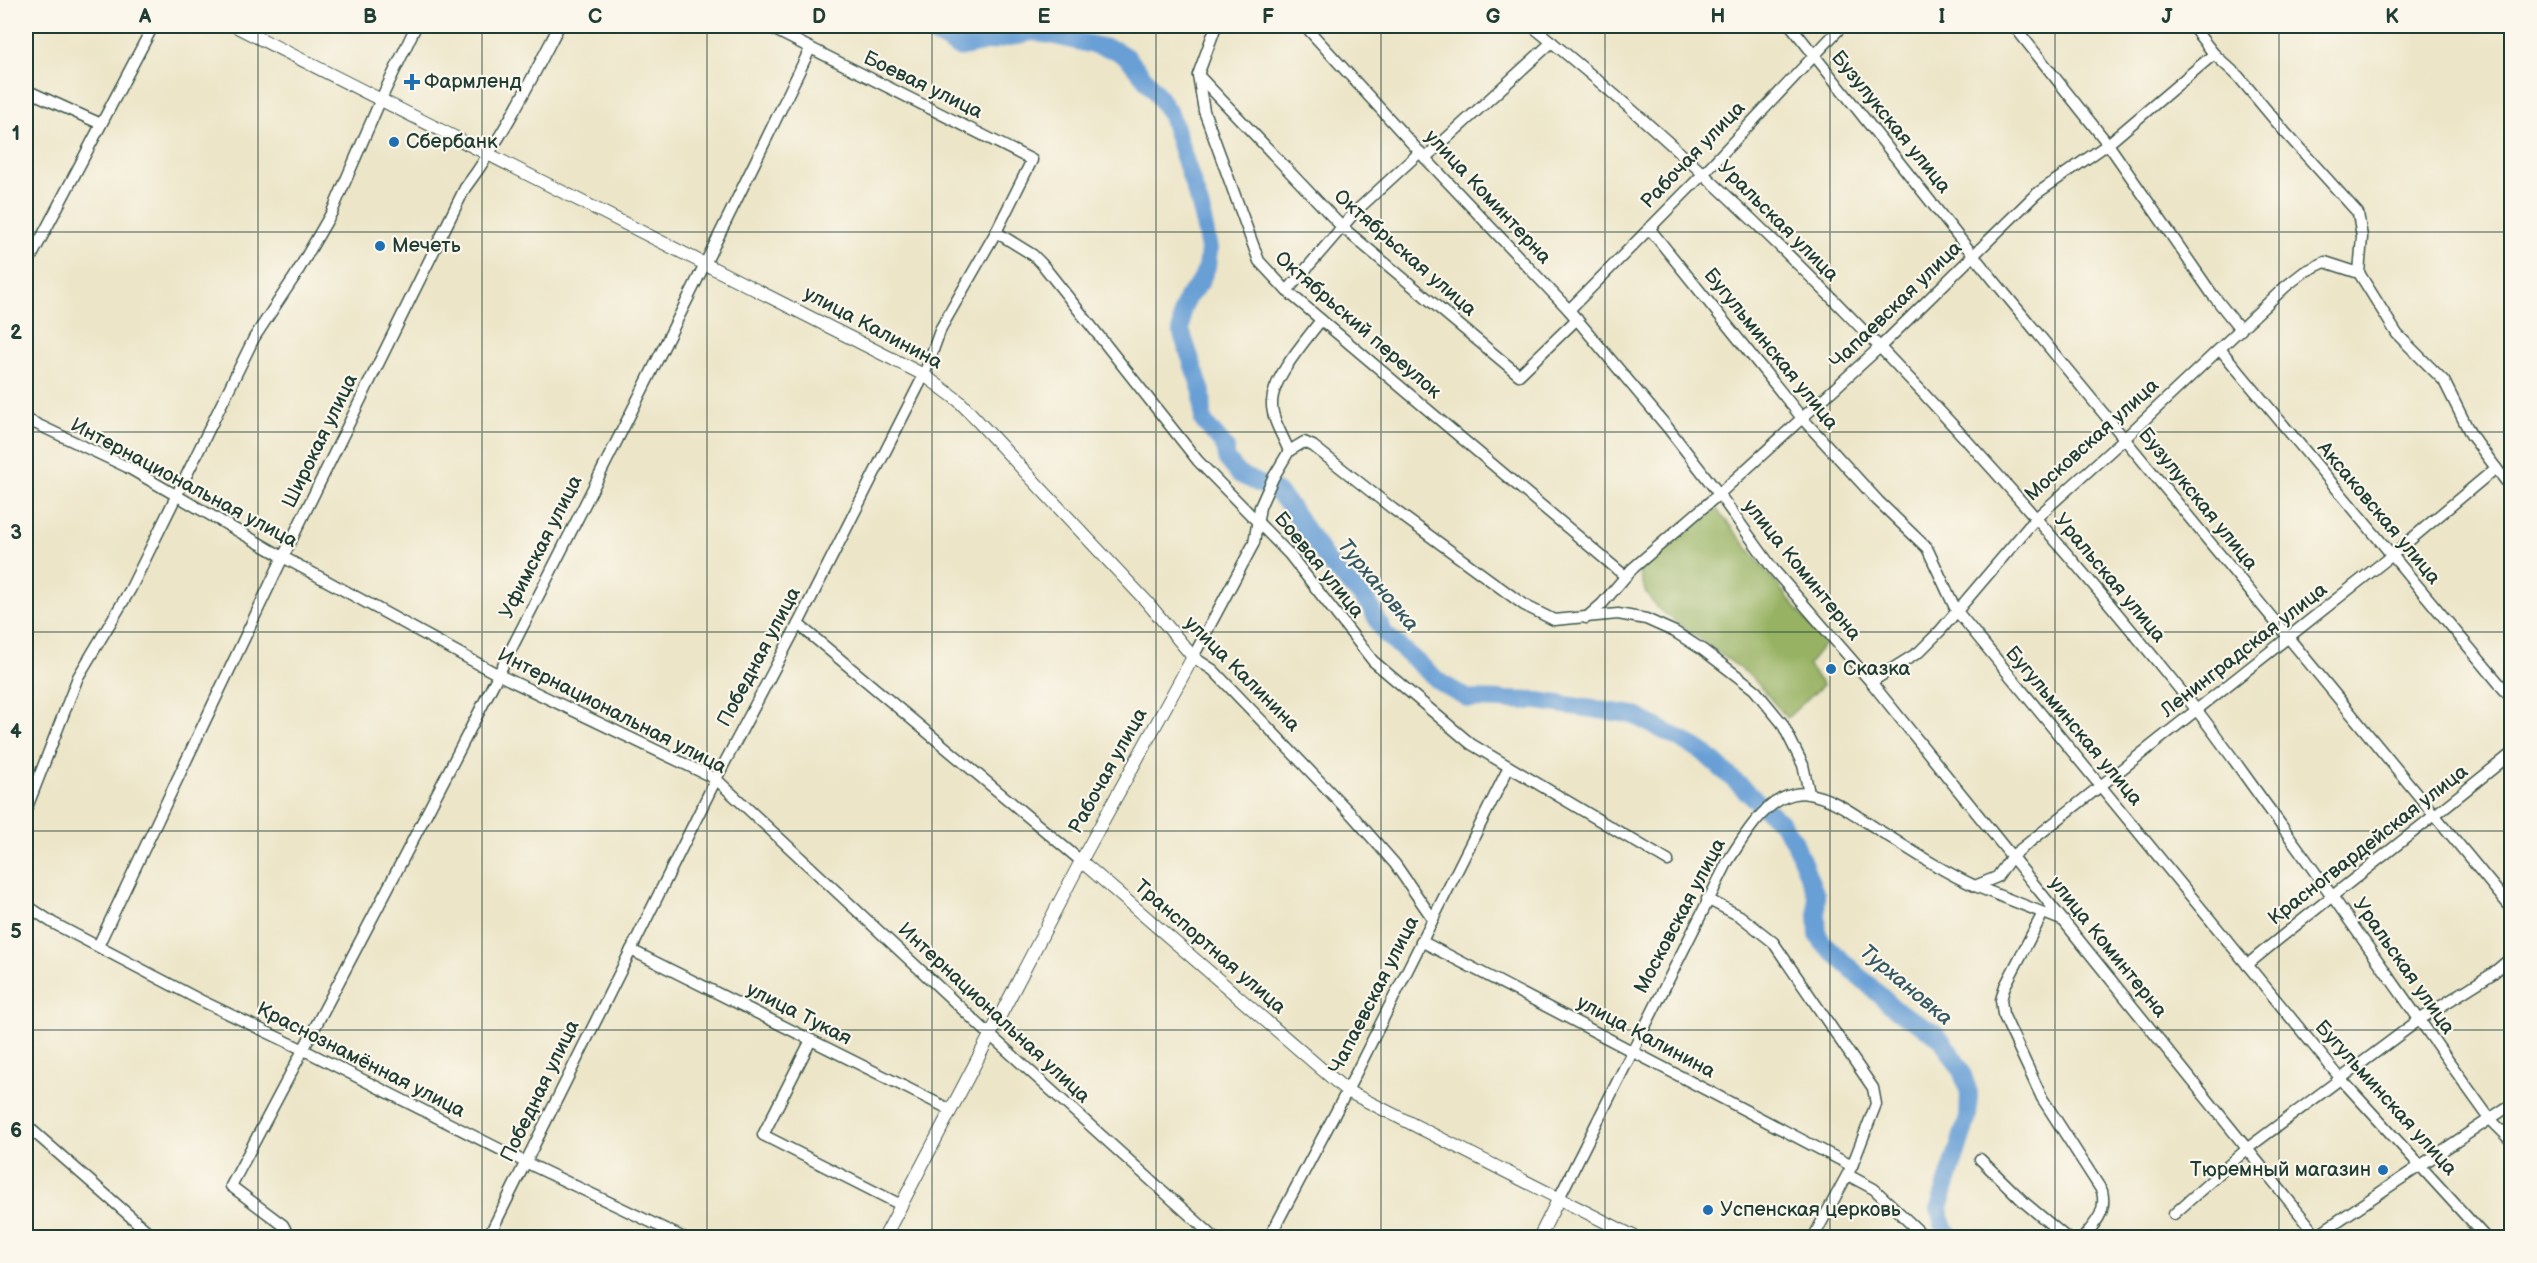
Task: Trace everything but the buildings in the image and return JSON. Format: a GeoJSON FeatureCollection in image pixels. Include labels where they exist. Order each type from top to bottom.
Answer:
{"type":"FeatureCollection","features":[{"type":"Feature","properties":{"kind":"main road","name":"улица Калинина"},"geometry":{"type":"LineString","coordinates":[[235,26],[924,375],[959,401],[1147,602],[1193,657]]}},
{"type":"Feature","properties":{"kind":"main road","name":"Рабочая улица"},"geometry":{"type":"LineString","coordinates":[[884,1238],[1081,861],[1193,657]]}},
{"type":"Feature","properties":{"kind":"main road","name":"Транспортная улица"},"geometry":{"type":"LineString","coordinates":[[1081,861],[1347,1091],[1637,1238]]}},
{"type":"Feature","properties":{"kind":"main road","name":"Московская улица"},"geometry":{"type":"LineString","coordinates":[[1539,1238],[1559,1198]]}},
{"type":"Feature","properties":{"kind":"street"},"geometry":{"type":"LineString","coordinates":[[26,267],[153,26]]}},
{"type":"Feature","properties":{"kind":"street"},"geometry":{"type":"LineString","coordinates":[[27,802],[78,677],[130,590],[254,338],[295,276],[332,212],[381,99],[416,26]]}},
{"type":"Feature","properties":{"kind":"street","name":"Широкая улица"},"geometry":{"type":"LineString","coordinates":[[98,946],[283,557],[465,188],[490,155],[558,26]]}},
{"type":"Feature","properties":{"kind":"street","name":"Боевая улица"},"geometry":{"type":"LineString","coordinates":[[767,26],[1032,160]]}},
{"type":"Feature","properties":{"kind":"street","name":"Октябрьский переулок"},"geometry":{"type":"LineString","coordinates":[[1216,26],[1198,75],[1204,111],[1259,261],[1287,291],[1625,576]]}},
{"type":"Feature","properties":{"kind":"street","name":"улица Коминтерна"},"geometry":{"type":"LineString","coordinates":[[1305,26],[1422,155],[1577,319],[1719,494],[1773,569],[1871,682],[2318,1236]]}},
{"type":"Feature","properties":{"kind":"street","name":"Уральская улица"},"geometry":{"type":"LineString","coordinates":[[1532,26],[1704,172],[1880,347],[2036,518],[2197,710],[2332,894],[2490,1119],[2511,1141]]}},
{"type":"Feature","properties":{"kind":"street","name":"Бузулукская улица"},"geometry":{"type":"LineString","coordinates":[[1791,26],[1974,255],[2511,909]]}},
{"type":"Feature","properties":{"kind":"street","name":"Рабочая улица"},"geometry":{"type":"LineString","coordinates":[[1569,310],[1842,26]]}},
{"type":"Feature","properties":{"kind":"street"},"geometry":{"type":"LineString","coordinates":[[2014,26],[2108,144],[2212,294],[2241,330]]}},
{"type":"Feature","properties":{"kind":"street"},"geometry":{"type":"LineString","coordinates":[[2192,26],[2214,54],[2238,76],[2358,213],[2362,237],[2360,273],[2397,334],[2444,381],[2471,435],[2511,489]]}},
{"type":"Feature","properties":{"kind":"street"},"geometry":{"type":"LineString","coordinates":[[1287,291],[1356,211],[1552,42]]}},
{"type":"Feature","properties":{"kind":"street","name":"Уфимская улица"},"geometry":{"type":"LineString","coordinates":[[290,1238],[283,1225],[231,1186],[304,1050],[706,264],[810,49]]}},
{"type":"Feature","properties":{"kind":"street","name":"Чапаевская улица"},"geometry":{"type":"LineString","coordinates":[[1586,618],[1602,604],[1625,576],[1880,347],[2036,194],[2108,144],[2214,54]]}},
{"type":"Feature","properties":{"kind":"street","name":"Октябрьская улица"},"geometry":{"type":"LineString","coordinates":[[1198,75],[1342,227],[1519,375],[1577,319]]}},
{"type":"Feature","properties":{"kind":"street"},"geometry":{"type":"LineString","coordinates":[[26,90],[101,124]]}},
{"type":"Feature","properties":{"kind":"street","name":"Победная улица"},"geometry":{"type":"LineString","coordinates":[[488,1238],[716,779],[798,624],[924,375],[941,328],[996,232],[1032,160]]}},
{"type":"Feature","properties":{"kind":"street","name":"Бугульминская улица"},"geometry":{"type":"LineString","coordinates":[[1649,228],[1802,418],[1878,501],[1927,548],[1956,610],[2341,1079],[2396,1142],[2423,1166],[2486,1238]]}},
{"type":"Feature","properties":{"kind":"street","name":"Боевая улица"},"geometry":{"type":"LineString","coordinates":[[996,232],[1033,255],[1042,264],[1198,461],[1289,554],[1373,661],[1442,721],[1509,767],[1668,861]]}},
{"type":"Feature","properties":{"kind":"street","name":"Московская улица"},"geometry":{"type":"LineString","coordinates":[[1871,682],[1919,652],[1940,631],[2036,518],[2125,438],[2285,287],[2304,272],[2325,262],[2360,273]]}},
{"type":"Feature","properties":{"kind":"street"},"geometry":{"type":"LineString","coordinates":[[1321,320],[1287,368],[1276,387],[1272,402],[1275,420],[1289,451],[1304,442],[1313,446],[1393,509],[1524,605],[1554,620],[1618,614],[1646,619],[1675,632],[1754,689],[1782,723],[1803,765],[1809,794],[1850,812],[1945,872],[2065,922]]}},
{"type":"Feature","properties":{"kind":"street","name":"Аксаковская улица"},"geometry":{"type":"LineString","coordinates":[[2220,349],[2511,699]]}},
{"type":"Feature","properties":{"kind":"street","name":"Интернациональная улица"},"geometry":{"type":"LineString","coordinates":[[26,419],[127,467],[177,498],[497,674],[716,779],[990,1035],[1215,1238]]}},
{"type":"Feature","properties":{"kind":"street","name":"Рабочая улица"},"geometry":{"type":"LineString","coordinates":[[1193,657],[1254,543],[1260,507],[1289,451]]}},
{"type":"Feature","properties":{"kind":"street","name":"Ленинградская улица"},"geometry":{"type":"LineString","coordinates":[[2012,856],[2391,556],[2496,468]]}},
{"type":"Feature","properties":{"kind":"street","name":"Транспортная улица"},"geometry":{"type":"LineString","coordinates":[[798,624],[1081,861]]}},
{"type":"Feature","properties":{"kind":"street","name":"улица Калинина"},"geometry":{"type":"LineString","coordinates":[[1193,657],[1213,670],[1352,815],[1395,864],[1433,919]]}},
{"type":"Feature","properties":{"kind":"street","name":"Красногвардейская улица"},"geometry":{"type":"LineString","coordinates":[[2247,965],[2332,894],[2436,816],[2511,753]]}},
{"type":"Feature","properties":{"kind":"street","name":"Чапаевская улица"},"geometry":{"type":"LineString","coordinates":[[1269,1238],[1347,1091],[1509,767]]}},
{"type":"Feature","properties":{"kind":"street","name":"Московская улица"},"geometry":{"type":"LineString","coordinates":[[1559,1198],[1728,861],[1754,824],[1772,806],[1781,799],[1796,794],[1809,794]]}},
{"type":"Feature","properties":{"kind":"street"},"geometry":{"type":"LineString","coordinates":[[1975,886],[1997,877],[2012,856]]}},
{"type":"Feature","properties":{"kind":"street"},"geometry":{"type":"LineString","coordinates":[[1707,899],[1740,916],[1773,942],[1873,1088],[1876,1104],[1850,1171],[1814,1238]]}},
{"type":"Feature","properties":{"kind":"street","name":"Краснознамённая улица"},"geometry":{"type":"LineString","coordinates":[[26,905],[53,923],[200,1000],[525,1162],[684,1238]]}},
{"type":"Feature","properties":{"kind":"street"},"geometry":{"type":"LineString","coordinates":[[2043,914],[2005,986],[2001,1000],[2003,1014],[2042,1098],[2102,1191],[2105,1204],[2101,1216],[2083,1238]]}},
{"type":"Feature","properties":{"kind":"street","name":"улица Калинина"},"geometry":{"type":"LineString","coordinates":[[1422,942],[1632,1052],[1850,1171],[1874,1189],[1926,1238]]}},
{"type":"Feature","properties":{"kind":"street","name":"улица Тукая"},"geometry":{"type":"LineString","coordinates":[[631,950],[951,1110]]}},
{"type":"Feature","properties":{"kind":"street"},"geometry":{"type":"LineString","coordinates":[[2174,1214],[2248,1148],[2419,1020],[2492,974],[2511,957]]}},
{"type":"Feature","properties":{"kind":"street"},"geometry":{"type":"LineString","coordinates":[[811,1040],[763,1135],[901,1205]]}},
{"type":"Feature","properties":{"kind":"street"},"geometry":{"type":"LineString","coordinates":[[2318,1236],[2511,1104]]}},
{"type":"Feature","properties":{"kind":"street"},"geometry":{"type":"LineString","coordinates":[[26,1125],[155,1238]]}},
{"type":"Feature","properties":{"kind":"street"},"geometry":{"type":"LineString","coordinates":[[1980,1159],[2025,1203],[2067,1238]]}},
{"type":"Feature","properties":{"kind":"green space"},"geometry":{"type":"Polygon","coordinates":[[[1715,507],[1825,644],[1808,665],[1823,685],[1787,718],[1752,677],[1656,607],[1645,591],[1639,570],[1715,507]]]}},
{"type":"Feature","properties":{"kind":"waterway","name":"Турхановка"},"geometry":{"type":"LineString","coordinates":[[930,26],[936,35],[959,48],[1033,32],[1115,50],[1128,58],[1155,91],[1171,116],[1201,209],[1209,249],[1207,267],[1200,283],[1187,298],[1182,311],[1181,331],[1202,392],[1203,421],[1226,448],[1226,458],[1239,474],[1277,492],[1289,505],[1329,563],[1368,603],[1385,634],[1441,683],[1469,699],[1538,701],[1634,715],[1702,751],[1781,823],[1794,840],[1816,895],[1818,935],[1823,943],[1896,1010],[1934,1033],[1944,1043],[1961,1070],[1969,1093],[1968,1117],[1939,1208],[1942,1222],[1951,1238]]}},
{"type":"Feature","properties":{"kind":"place","name":"Фармленд"},"geometry":{"type":"Point","coordinates":[412,82]}},
{"type":"Feature","properties":{"kind":"place","name":"Сбербанк"},"geometry":{"type":"Point","coordinates":[394,142]}},
{"type":"Feature","properties":{"kind":"place","name":"Мечеть"},"geometry":{"type":"Point","coordinates":[380,246]}},
{"type":"Feature","properties":{"kind":"place","name":"Сказка"},"geometry":{"type":"Point","coordinates":[1831,669]}},
{"type":"Feature","properties":{"kind":"place","name":"Тюремный магазин"},"geometry":{"type":"Point","coordinates":[2383,1170]}},
{"type":"Feature","properties":{"kind":"place","name":"Успенская церковь"},"geometry":{"type":"Point","coordinates":[1708,1210]}}]}
